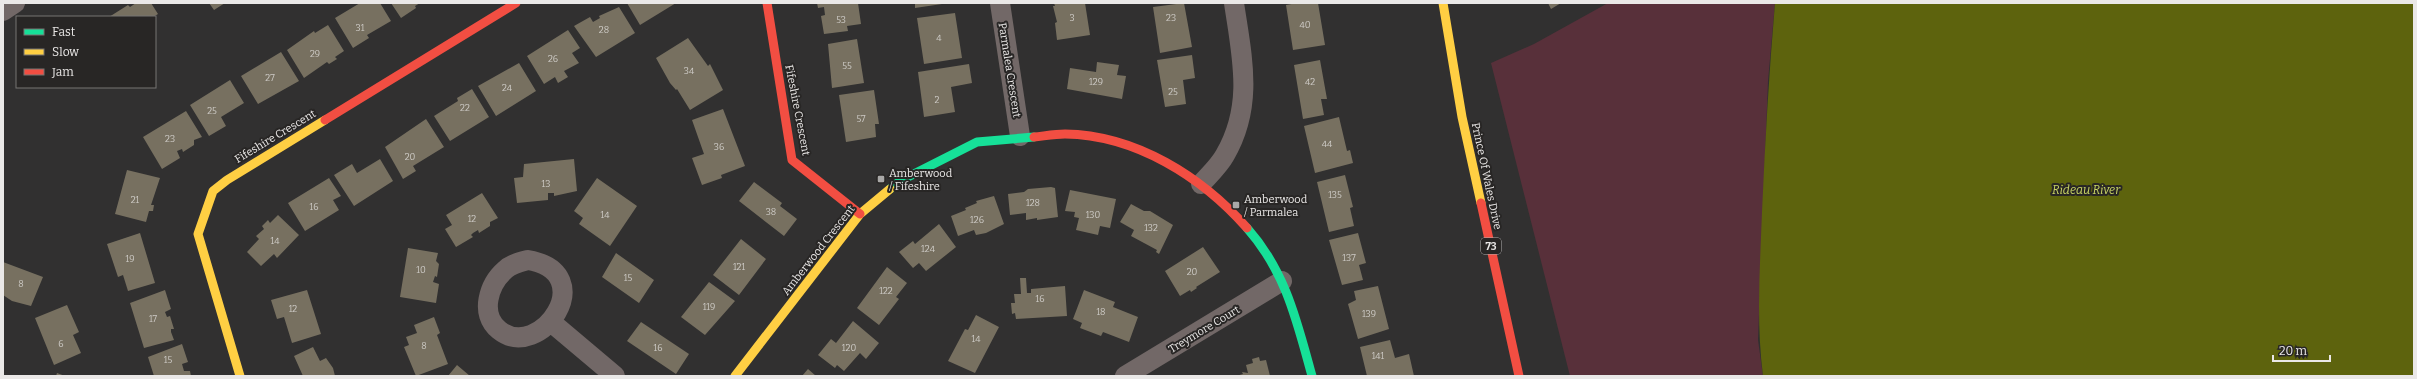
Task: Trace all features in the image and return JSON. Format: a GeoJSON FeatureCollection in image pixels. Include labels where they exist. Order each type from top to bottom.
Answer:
{"type":"FeatureCollection","features":[{"type":"Feature","properties":{"kind":"street"},"geometry":{"type":"LineString","coordinates":[[3,11],[15,3]]}},
{"type":"Feature","properties":{"kind":"street","name":"Fifeshire Crescent"},"geometry":{"type":"LineString","coordinates":[[240,376],[198,234],[213,191],[227,180],[516,3]]}},
{"type":"Feature","properties":{"kind":"street","name":"Fifeshire Crescent"},"geometry":{"type":"LineString","coordinates":[[767,3],[792,160],[860,214]]}},
{"type":"Feature","properties":{"kind":"street","name":"Parmalea Crescent"},"geometry":{"type":"LineString","coordinates":[[1000,3],[1020,136]]}},
{"type":"Feature","properties":{"kind":"street"},"geometry":{"type":"LineString","coordinates":[[1201,184],[1224,156],[1242,116],[1245,73],[1234,3]]}},
{"type":"Feature","properties":{"kind":"street","name":"Prince Of Wales Drive"},"geometry":{"type":"LineString","coordinates":[[1443,3],[1462,117],[1519,376]]}},
{"type":"Feature","properties":{"kind":"street","name":"Amberwood Crescent"},"geometry":{"type":"LineString","coordinates":[[735,376],[860,214],[900,181],[977,142],[1020,136],[1065,134],[1108,140],[1153,155],[1201,184],[1226,204],[1257,239],[1282,281],[1290,297],[1312,376]]}},
{"type":"Feature","properties":{"kind":"street","name":"Treymore Court"},"geometry":{"type":"LineString","coordinates":[[1125,376],[1282,281]]}},
{"type":"Feature","properties":{"kind":"street"},"geometry":{"type":"LineString","coordinates":[[551,322],[615,376]]}},
{"type":"Feature","properties":{"kind":"shaded area"},"geometry":{"type":"Polygon","coordinates":[[[1608,3],[1775,3],[1768,81],[1758,340],[1763,376],[1570,376],[1491,63],[1534,44],[1608,3]]]}},
{"type":"Feature","properties":{"kind":"water","name":"Rideau River"},"geometry":{"type":"Polygon","coordinates":[[[1775,3],[2414,3],[2414,376],[1763,376],[1759,314],[1760,274],[1766,134],[1775,3]]]}},
{"type":"Feature","properties":{"kind":"building"},"geometry":{"type":"Polygon","coordinates":[[[136,3],[151,3],[158,14],[155,16],[111,16],[128,5],[130,7],[136,3]]]}},
{"type":"Feature","properties":{"kind":"building"},"geometry":{"type":"Polygon","coordinates":[[[209,3],[225,3],[214,10],[209,3]]]}},
{"type":"Feature","properties":{"kind":"building"},"geometry":{"type":"Polygon","coordinates":[[[360,3],[380,3],[391,21],[367,35],[369,38],[353,48],[335,18],[360,3]]]}},
{"type":"Feature","properties":{"kind":"building"},"geometry":{"type":"Polygon","coordinates":[[[391,3],[420,3],[415,6],[416,8],[401,18],[391,3]]]}},
{"type":"Feature","properties":{"kind":"building"},"geometry":{"type":"Polygon","coordinates":[[[627,3],[676,3],[640,25],[627,3]]]}},
{"type":"Feature","properties":{"kind":"building"},"geometry":{"type":"Polygon","coordinates":[[[817,3],[858,3],[861,24],[847,26],[848,31],[824,34],[821,16],[825,15],[824,7],[818,8],[817,3]]]}},
{"type":"Feature","properties":{"kind":"building"},"geometry":{"type":"Polygon","coordinates":[[[915,3],[942,3],[942,4],[915,8],[915,3]]]}},
{"type":"Feature","properties":{"kind":"building"},"geometry":{"type":"Polygon","coordinates":[[[1054,3],[1085,3],[1090,35],[1057,40],[1055,23],[1057,22],[1053,6],[1055,6],[1054,3]]]}},
{"type":"Feature","properties":{"kind":"building"},"geometry":{"type":"Polygon","coordinates":[[[1184,3],[1192,47],[1160,53],[1153,7],[1184,3]]]}},
{"type":"Feature","properties":{"kind":"building"},"geometry":{"type":"Polygon","coordinates":[[[1297,3],[1318,3],[1325,45],[1293,50],[1286,5],[1297,3]]]}},
{"type":"Feature","properties":{"kind":"building"},"geometry":{"type":"Polygon","coordinates":[[[1548,3],[1561,3],[1551,9],[1548,3]]]}},
{"type":"Feature","properties":{"kind":"building"},"geometry":{"type":"Polygon","coordinates":[[[619,7],[635,33],[596,57],[574,26],[590,17],[593,22],[600,18],[599,16],[619,7]]]}},
{"type":"Feature","properties":{"kind":"building"},"geometry":{"type":"Polygon","coordinates":[[[955,13],[962,58],[924,64],[917,18],[955,13]]]}},
{"type":"Feature","properties":{"kind":"building"},"geometry":{"type":"Polygon","coordinates":[[[328,25],[344,51],[335,57],[337,59],[329,64],[327,62],[304,78],[287,50],[314,31],[315,33],[328,25]]]}},
{"type":"Feature","properties":{"kind":"building"},"geometry":{"type":"Polygon","coordinates":[[[568,30],[580,48],[572,53],[579,63],[564,71],[568,77],[558,83],[555,77],[544,84],[527,56],[568,30]]]}},
{"type":"Feature","properties":{"kind":"building"},"geometry":{"type":"Polygon","coordinates":[[[688,38],[708,66],[710,64],[723,90],[690,110],[677,89],[676,90],[670,83],[656,58],[688,38]]]}},
{"type":"Feature","properties":{"kind":"building"},"geometry":{"type":"Polygon","coordinates":[[[857,39],[864,83],[832,88],[828,44],[857,39]]]}},
{"type":"Feature","properties":{"kind":"building"},"geometry":{"type":"Polygon","coordinates":[[[281,52],[299,81],[258,104],[241,76],[281,52]]]}},
{"type":"Feature","properties":{"kind":"building"},"geometry":{"type":"Polygon","coordinates":[[[1192,55],[1195,78],[1183,80],[1186,104],[1165,107],[1157,60],[1192,55]]]}},
{"type":"Feature","properties":{"kind":"building"},"geometry":{"type":"Polygon","coordinates":[[[1320,60],[1327,99],[1321,99],[1324,115],[1303,119],[1294,65],[1320,60]]]}},
{"type":"Feature","properties":{"kind":"building"},"geometry":{"type":"Polygon","coordinates":[[[1097,62],[1119,65],[1117,75],[1126,76],[1122,99],[1067,89],[1070,68],[1096,72],[1097,62]]]}},
{"type":"Feature","properties":{"kind":"building"},"geometry":{"type":"Polygon","coordinates":[[[519,63],[536,91],[496,116],[478,86],[519,63]]]}},
{"type":"Feature","properties":{"kind":"building"},"geometry":{"type":"Polygon","coordinates":[[[969,64],[972,83],[951,87],[955,112],[924,117],[918,72],[969,64]]]}},
{"type":"Feature","properties":{"kind":"building"},"geometry":{"type":"Polygon","coordinates":[[[230,80],[244,103],[221,117],[226,126],[209,136],[190,105],[230,80]]]}},
{"type":"Feature","properties":{"kind":"building"},"geometry":{"type":"Polygon","coordinates":[[[472,89],[489,117],[450,141],[434,116],[458,101],[457,98],[472,89]]]}},
{"type":"Feature","properties":{"kind":"building"},"geometry":{"type":"Polygon","coordinates":[[[874,90],[879,124],[875,124],[876,137],[846,142],[839,95],[874,90]]]}},
{"type":"Feature","properties":{"kind":"building"},"geometry":{"type":"Polygon","coordinates":[[[723,109],[745,166],[721,175],[722,178],[702,185],[692,158],[704,154],[692,120],[723,109]]]}},
{"type":"Feature","properties":{"kind":"building"},"geometry":{"type":"Polygon","coordinates":[[[186,111],[202,137],[194,140],[194,145],[183,152],[182,149],[177,151],[180,158],[162,169],[143,137],[186,111]]]}},
{"type":"Feature","properties":{"kind":"building"},"geometry":{"type":"Polygon","coordinates":[[[1339,117],[1347,151],[1350,150],[1353,163],[1315,173],[1304,126],[1339,117]]]}},
{"type":"Feature","properties":{"kind":"building"},"geometry":{"type":"Polygon","coordinates":[[[426,119],[444,147],[413,166],[416,171],[403,179],[385,147],[426,119]]]}},
{"type":"Feature","properties":{"kind":"building"},"geometry":{"type":"Polygon","coordinates":[[[380,159],[393,181],[354,206],[334,175],[352,164],[357,173],[380,159]]]}},
{"type":"Feature","properties":{"kind":"building"},"geometry":{"type":"Polygon","coordinates":[[[574,159],[577,191],[554,196],[554,193],[548,193],[548,200],[517,203],[514,178],[523,177],[524,164],[574,159]]]}},
{"type":"Feature","properties":{"kind":"building"},"geometry":{"type":"Polygon","coordinates":[[[127,170],[160,178],[151,205],[154,205],[153,211],[149,211],[146,222],[115,214],[127,170]]]}},
{"type":"Feature","properties":{"kind":"building"},"geometry":{"type":"Polygon","coordinates":[[[1345,175],[1353,207],[1350,208],[1354,226],[1329,232],[1317,182],[1345,175]]]}},
{"type":"Feature","properties":{"kind":"building"},"geometry":{"type":"Polygon","coordinates":[[[329,178],[341,196],[333,200],[339,210],[305,231],[288,203],[329,178]]]}},
{"type":"Feature","properties":{"kind":"building"},"geometry":{"type":"Polygon","coordinates":[[[597,178],[637,206],[610,246],[579,224],[583,218],[574,211],[597,178]]]}},
{"type":"Feature","properties":{"kind":"building"},"geometry":{"type":"Polygon","coordinates":[[[754,182],[782,203],[780,206],[797,219],[784,236],[739,201],[754,182]]]}},
{"type":"Feature","properties":{"kind":"building"},"geometry":{"type":"Polygon","coordinates":[[[1055,188],[1058,217],[1026,220],[1026,213],[1010,215],[1008,194],[1024,192],[1028,189],[1055,188]]]}},
{"type":"Feature","properties":{"kind":"building"},"geometry":{"type":"Polygon","coordinates":[[[1070,190],[1116,199],[1110,228],[1100,226],[1098,235],[1076,230],[1079,218],[1074,217],[1075,212],[1065,211],[1070,190]]]}},
{"type":"Feature","properties":{"kind":"building"},"geometry":{"type":"Polygon","coordinates":[[[482,193],[498,218],[490,222],[490,226],[479,233],[478,230],[473,233],[471,235],[473,237],[456,247],[445,229],[452,225],[446,215],[482,193]]]}},
{"type":"Feature","properties":{"kind":"building"},"geometry":{"type":"Polygon","coordinates":[[[994,196],[1004,224],[986,233],[976,235],[974,230],[958,236],[951,216],[966,210],[965,208],[977,203],[976,201],[994,196]]]}},
{"type":"Feature","properties":{"kind":"building"},"geometry":{"type":"Polygon","coordinates":[[[1131,204],[1144,211],[1150,211],[1173,225],[1159,254],[1156,252],[1157,250],[1131,236],[1134,230],[1120,222],[1131,204]]]}},
{"type":"Feature","properties":{"kind":"building"},"geometry":{"type":"Polygon","coordinates":[[[278,215],[299,235],[277,258],[274,254],[261,266],[247,252],[259,239],[256,236],[264,229],[262,226],[268,220],[270,223],[278,215]]]}},
{"type":"Feature","properties":{"kind":"building"},"geometry":{"type":"Polygon","coordinates":[[[939,224],[956,247],[926,271],[919,263],[913,268],[899,252],[913,241],[915,244],[939,224]]]}},
{"type":"Feature","properties":{"kind":"building"},"geometry":{"type":"Polygon","coordinates":[[[140,233],[155,283],[128,291],[123,275],[118,277],[107,244],[140,233]]]}},
{"type":"Feature","properties":{"kind":"building"},"geometry":{"type":"Polygon","coordinates":[[[1358,233],[1366,263],[1359,265],[1363,280],[1342,285],[1329,240],[1358,233]]]}},
{"type":"Feature","properties":{"kind":"building"},"geometry":{"type":"Polygon","coordinates":[[[741,239],[766,259],[739,295],[713,275],[741,239]]]}},
{"type":"Feature","properties":{"kind":"building"},"geometry":{"type":"Polygon","coordinates":[[[1203,247],[1220,272],[1196,287],[1197,288],[1191,292],[1190,290],[1180,296],[1165,271],[1203,247]]]}},
{"type":"Feature","properties":{"kind":"building"},"geometry":{"type":"Polygon","coordinates":[[[408,248],[438,253],[436,261],[439,264],[437,277],[435,276],[433,282],[439,284],[436,303],[400,297],[408,248]]]}},
{"type":"Feature","properties":{"kind":"building"},"geometry":{"type":"Polygon","coordinates":[[[616,253],[654,280],[639,303],[602,277],[616,253]]]}},
{"type":"Feature","properties":{"kind":"building"},"geometry":{"type":"Polygon","coordinates":[[[3,262],[43,277],[31,306],[12,301],[3,295],[3,262]]]}},
{"type":"Feature","properties":{"kind":"building"},"geometry":{"type":"Polygon","coordinates":[[[887,267],[907,283],[896,297],[899,299],[879,325],[857,308],[887,267]]]}},
{"type":"Feature","properties":{"kind":"building"},"geometry":{"type":"Polygon","coordinates":[[[1020,278],[1026,278],[1027,293],[1031,293],[1031,289],[1065,286],[1067,316],[1016,319],[1015,313],[1012,314],[1011,303],[1015,303],[1014,294],[1021,294],[1020,278]]]}},
{"type":"Feature","properties":{"kind":"building"},"geometry":{"type":"Polygon","coordinates":[[[709,282],[735,301],[705,335],[681,317],[709,282]]]}},
{"type":"Feature","properties":{"kind":"building"},"geometry":{"type":"Polygon","coordinates":[[[1378,286],[1389,329],[1358,339],[1348,304],[1356,300],[1354,291],[1378,286]]]}},
{"type":"Feature","properties":{"kind":"building"},"geometry":{"type":"Polygon","coordinates":[[[165,290],[171,309],[165,312],[167,317],[170,316],[174,329],[171,329],[171,332],[174,340],[144,348],[130,303],[165,290]]]}},
{"type":"Feature","properties":{"kind":"building"},"geometry":{"type":"Polygon","coordinates":[[[307,290],[321,334],[292,343],[284,317],[277,319],[271,300],[307,290]]]}},
{"type":"Feature","properties":{"kind":"building"},"geometry":{"type":"Polygon","coordinates":[[[1084,290],[1115,302],[1113,307],[1138,317],[1129,342],[1103,332],[1101,336],[1080,328],[1082,323],[1073,319],[1084,290]]]}},
{"type":"Feature","properties":{"kind":"building"},"geometry":{"type":"Polygon","coordinates":[[[67,305],[79,332],[73,335],[81,353],[54,365],[35,318],[67,305]]]}},
{"type":"Feature","properties":{"kind":"building"},"geometry":{"type":"Polygon","coordinates":[[[976,315],[999,327],[975,373],[948,361],[965,329],[968,330],[976,315]]]}},
{"type":"Feature","properties":{"kind":"building"},"geometry":{"type":"Polygon","coordinates":[[[434,317],[440,333],[437,335],[448,364],[416,376],[404,347],[409,345],[406,337],[417,333],[414,325],[434,317]]]}},
{"type":"Feature","properties":{"kind":"building"},"geometry":{"type":"Polygon","coordinates":[[[853,321],[879,343],[866,359],[860,353],[844,371],[837,365],[835,368],[818,355],[831,339],[836,343],[853,321]]]}},
{"type":"Feature","properties":{"kind":"building"},"geometry":{"type":"Polygon","coordinates":[[[641,322],[689,354],[676,374],[627,341],[641,322]]]}},
{"type":"Feature","properties":{"kind":"building"},"geometry":{"type":"Polygon","coordinates":[[[1390,340],[1395,358],[1409,354],[1414,376],[1367,376],[1360,347],[1390,340]]]}},
{"type":"Feature","properties":{"kind":"building"},"geometry":{"type":"Polygon","coordinates":[[[182,344],[188,362],[182,364],[184,371],[190,371],[191,376],[154,376],[148,357],[182,344]]]}},
{"type":"Feature","properties":{"kind":"building"},"geometry":{"type":"Polygon","coordinates":[[[313,347],[320,361],[326,358],[333,368],[335,376],[303,376],[294,356],[313,347]]]}},
{"type":"Feature","properties":{"kind":"building"},"geometry":{"type":"Polygon","coordinates":[[[1259,357],[1260,361],[1266,360],[1270,376],[1236,376],[1243,374],[1242,372],[1248,373],[1246,365],[1253,363],[1252,359],[1259,357]]]}},
{"type":"Feature","properties":{"kind":"building"},"geometry":{"type":"Polygon","coordinates":[[[457,365],[470,376],[448,376],[457,365]]]}},
{"type":"Feature","properties":{"kind":"building"},"geometry":{"type":"Polygon","coordinates":[[[808,369],[816,376],[802,376],[808,369]]]}},
{"type":"Feature","properties":{"kind":"building"},"geometry":{"type":"Polygon","coordinates":[[[57,373],[65,376],[56,376],[57,373]]]}},
{"type":"Feature","properties":{"kind":"traffic: fast"},"geometry":{"type":"LineString","coordinates":[[890,189],[900,181],[977,142],[1034,137]]}},
{"type":"Feature","properties":{"kind":"traffic: fast"},"geometry":{"type":"LineString","coordinates":[[1247,228],[1272,262],[1281,280],[1295,317],[1312,376]]}},
{"type":"Feature","properties":{"kind":"traffic: slow"},"geometry":{"type":"LineString","coordinates":[[1443,3],[1462,117],[1481,203]]}},
{"type":"Feature","properties":{"kind":"traffic: slow"},"geometry":{"type":"LineString","coordinates":[[240,376],[198,234],[213,191],[227,180],[325,120]]}},
{"type":"Feature","properties":{"kind":"traffic: slow"},"geometry":{"type":"LineString","coordinates":[[735,376],[860,214],[890,189]]}},
{"type":"Feature","properties":{"kind":"traffic: jam"},"geometry":{"type":"LineString","coordinates":[[325,120],[516,3]]}},
{"type":"Feature","properties":{"kind":"traffic: jam"},"geometry":{"type":"LineString","coordinates":[[767,3],[792,160],[860,214]]}},
{"type":"Feature","properties":{"kind":"traffic: jam"},"geometry":{"type":"LineString","coordinates":[[1034,137],[1065,134],[1091,136],[1117,142],[1142,151],[1166,162],[1210,192],[1247,228]]}},
{"type":"Feature","properties":{"kind":"traffic: jam"},"geometry":{"type":"LineString","coordinates":[[1481,203],[1519,376]]}},
{"type":"Feature","properties":{"kind":"place","name":"Amberwood / Fifeshire"},"geometry":{"type":"Point","coordinates":[881,179]}},
{"type":"Feature","properties":{"kind":"place","name":"Amberwood / Parmalea"},"geometry":{"type":"Point","coordinates":[1236,205]}}]}
